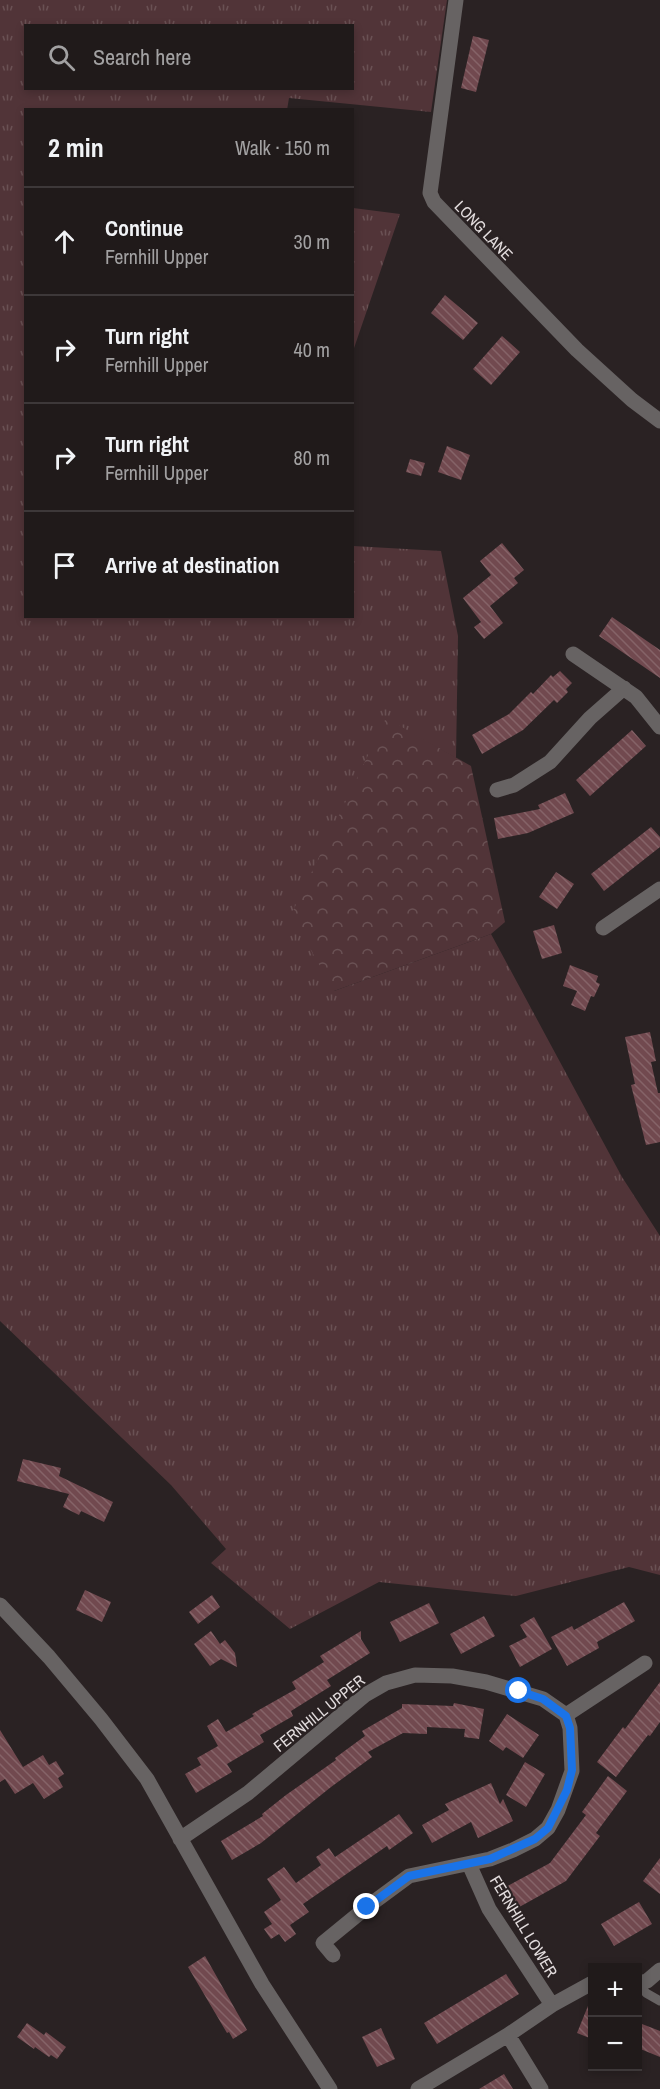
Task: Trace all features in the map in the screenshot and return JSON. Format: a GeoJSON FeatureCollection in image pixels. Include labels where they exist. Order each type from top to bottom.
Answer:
{"type":"FeatureCollection","features":[{"type":"Feature","properties":{"kind":"street","name":"LONG LANE"},"geometry":{"type":"LineString","coordinates":[[456,0],[430,193],[434,202],[577,350],[632,400],[660,421]]}},
{"type":"Feature","properties":{"kind":"street"},"geometry":{"type":"LineString","coordinates":[[573,654],[636,697],[660,728]]}},
{"type":"Feature","properties":{"kind":"street"},"geometry":{"type":"LineString","coordinates":[[498,790],[514,785],[550,762],[590,718],[624,688]]}},
{"type":"Feature","properties":{"kind":"street"},"geometry":{"type":"LineString","coordinates":[[603,928],[660,889]]}},
{"type":"Feature","properties":{"kind":"street"},"geometry":{"type":"LineString","coordinates":[[0,1605],[49,1657],[147,1779],[262,1984],[330,2089]]}},
{"type":"Feature","properties":{"kind":"street"},"geometry":{"type":"LineString","coordinates":[[333,1955],[323,1943],[409,1876],[468,1864],[513,1850],[535,1839],[548,1828],[567,1790],[572,1770],[570,1728],[566,1716],[645,1664]]}},
{"type":"Feature","properties":{"kind":"street","name":"FERNHILL UPPER"},"geometry":{"type":"LineString","coordinates":[[180,1839],[248,1793],[365,1695],[386,1683],[415,1675],[452,1676],[486,1682],[543,1699],[566,1716]]}},
{"type":"Feature","properties":{"kind":"street","name":"FERNHILL LOWER"},"geometry":{"type":"LineString","coordinates":[[468,1864],[489,1909],[552,2004]]}},
{"type":"Feature","properties":{"kind":"street"},"geometry":{"type":"LineString","coordinates":[[642,1982],[647,1981],[660,1970]]}},
{"type":"Feature","properties":{"kind":"street","name":"FERNHILL LOWER"},"geometry":{"type":"LineString","coordinates":[[418,2089],[508,2035],[552,2004],[588,1985]]}},
{"type":"Feature","properties":{"kind":"street"},"geometry":{"type":"LineString","coordinates":[[508,2035],[541,2089]]}},
{"type":"Feature","properties":{"kind":"lane"},"geometry":{"type":"LineString","coordinates":[[642,1988],[660,2001]]}},
{"type":"Feature","properties":{"kind":"green space"},"geometry":{"type":"Polygon","coordinates":[[[0,0],[447,0],[431,112],[289,98],[287,108],[24,108],[24,618],[354,618],[354,546],[441,551],[458,636],[456,758],[386,719],[334,991],[491,934],[622,1177],[660,1236],[660,1575],[629,1567],[516,1596],[379,1582],[290,1629],[211,1563],[226,1549],[171,1485],[0,1321],[0,0]]]}},
{"type":"Feature","properties":{"kind":"green space"},"geometry":{"type":"Polygon","coordinates":[[[354,208],[400,214],[354,348],[354,208]]]}},
{"type":"Feature","properties":{"kind":"green space"},"geometry":{"type":"Polygon","coordinates":[[[386,718],[471,766],[505,922],[491,934],[334,991],[291,915],[386,718]]]}},
{"type":"Feature","properties":{"kind":"building"},"geometry":{"type":"Polygon","coordinates":[[[473,36],[489,40],[476,92],[461,88],[473,36]]]}},
{"type":"Feature","properties":{"kind":"building"},"geometry":{"type":"Polygon","coordinates":[[[445,295],[478,323],[463,340],[431,313],[445,295]]]}},
{"type":"Feature","properties":{"kind":"building"},"geometry":{"type":"Polygon","coordinates":[[[502,336],[520,352],[491,385],[473,369],[502,336]]]}},
{"type":"Feature","properties":{"kind":"building"},"geometry":{"type":"Polygon","coordinates":[[[447,446],[470,455],[461,480],[438,472],[447,446]]]}},
{"type":"Feature","properties":{"kind":"building"},"geometry":{"type":"Polygon","coordinates":[[[410,459],[425,463],[421,476],[406,472],[410,459]]]}},
{"type":"Feature","properties":{"kind":"building"},"geometry":{"type":"Polygon","coordinates":[[[502,543],[524,570],[514,578],[518,583],[490,606],[503,623],[484,639],[474,627],[481,622],[463,598],[491,575],[480,561],[502,543]]]}},
{"type":"Feature","properties":{"kind":"building"},"geometry":{"type":"Polygon","coordinates":[[[612,617],[660,650],[660,678],[599,636],[612,617]]]}},
{"type":"Feature","properties":{"kind":"building"},"geometry":{"type":"Polygon","coordinates":[[[560,671],[572,683],[566,689],[568,692],[557,703],[554,700],[523,730],[482,754],[472,735],[509,714],[551,675],[553,677],[560,671]]]}},
{"type":"Feature","properties":{"kind":"building"},"geometry":{"type":"Polygon","coordinates":[[[632,730],[646,746],[590,796],[576,780],[632,730]]]}},
{"type":"Feature","properties":{"kind":"building"},"geometry":{"type":"Polygon","coordinates":[[[565,793],[574,813],[528,833],[498,839],[494,818],[540,809],[538,805],[565,793]]]}},
{"type":"Feature","properties":{"kind":"building"},"geometry":{"type":"Polygon","coordinates":[[[651,827],[660,837],[660,847],[604,891],[591,874],[651,827]]]}},
{"type":"Feature","properties":{"kind":"building"},"geometry":{"type":"Polygon","coordinates":[[[556,872],[574,884],[557,909],[539,897],[556,872]]]}},
{"type":"Feature","properties":{"kind":"building"},"geometry":{"type":"Polygon","coordinates":[[[554,925],[562,953],[542,959],[533,931],[554,925]]]}},
{"type":"Feature","properties":{"kind":"building"},"geometry":{"type":"Polygon","coordinates":[[[570,965],[598,976],[596,982],[600,984],[594,997],[591,996],[585,1011],[571,1005],[577,991],[563,986],[570,965]]]}},
{"type":"Feature","properties":{"kind":"building"},"geometry":{"type":"Polygon","coordinates":[[[650,1032],[656,1061],[651,1062],[658,1093],[660,1093],[660,1142],[646,1145],[631,1085],[635,1084],[625,1037],[650,1032]]]}},
{"type":"Feature","properties":{"kind":"building"},"geometry":{"type":"Polygon","coordinates":[[[23,1459],[61,1468],[59,1476],[113,1502],[104,1522],[81,1511],[79,1515],[63,1507],[69,1494],[17,1481],[23,1459]]]}},
{"type":"Feature","properties":{"kind":"building"},"geometry":{"type":"Polygon","coordinates":[[[85,1590],[111,1602],[102,1622],[76,1610],[85,1590]]]}},
{"type":"Feature","properties":{"kind":"building"},"geometry":{"type":"Polygon","coordinates":[[[212,1595],[220,1607],[198,1624],[189,1612],[212,1595]]]}},
{"type":"Feature","properties":{"kind":"building"},"geometry":{"type":"Polygon","coordinates":[[[624,1602],[635,1621],[597,1642],[599,1648],[567,1666],[551,1637],[572,1626],[574,1630],[624,1602]]]}},
{"type":"Feature","properties":{"kind":"building"},"geometry":{"type":"Polygon","coordinates":[[[429,1603],[439,1623],[400,1642],[390,1622],[429,1603]]]}},
{"type":"Feature","properties":{"kind":"building"},"geometry":{"type":"Polygon","coordinates":[[[484,1616],[495,1636],[461,1654],[450,1634],[484,1616]]]}},
{"type":"Feature","properties":{"kind":"building"},"geometry":{"type":"Polygon","coordinates":[[[534,1617],[552,1649],[520,1667],[509,1646],[527,1637],[520,1625],[534,1617]]]}},
{"type":"Feature","properties":{"kind":"building"},"geometry":{"type":"Polygon","coordinates":[[[211,1631],[220,1644],[225,1640],[235,1653],[237,1667],[221,1659],[210,1666],[194,1644],[211,1631]]]}},
{"type":"Feature","properties":{"kind":"building"},"geometry":{"type":"Polygon","coordinates":[[[361,1631],[361,1639],[370,1653],[327,1680],[331,1686],[291,1711],[293,1716],[260,1735],[264,1742],[227,1764],[232,1772],[196,1793],[185,1774],[201,1765],[197,1758],[218,1746],[207,1726],[218,1719],[226,1732],[254,1716],[252,1714],[296,1689],[292,1682],[324,1662],[320,1656],[361,1631]]]}},
{"type":"Feature","properties":{"kind":"building"},"geometry":{"type":"Polygon","coordinates":[[[660,1682],[660,1722],[616,1777],[597,1762],[660,1682]]]}},
{"type":"Feature","properties":{"kind":"building"},"geometry":{"type":"Polygon","coordinates":[[[454,1703],[484,1709],[479,1739],[464,1737],[465,1729],[427,1727],[427,1734],[403,1733],[368,1752],[372,1757],[261,1843],[232,1860],[221,1841],[263,1816],[262,1814],[286,1795],[336,1760],[335,1758],[365,1736],[362,1731],[402,1708],[402,1704],[453,1706],[454,1703]]]}},
{"type":"Feature","properties":{"kind":"building"},"geometry":{"type":"Polygon","coordinates":[[[507,1714],[539,1735],[523,1758],[506,1747],[503,1751],[489,1741],[507,1714]]]}},
{"type":"Feature","properties":{"kind":"building"},"geometry":{"type":"Polygon","coordinates":[[[0,1730],[23,1767],[43,1755],[49,1765],[56,1761],[64,1774],[58,1778],[63,1787],[44,1799],[33,1783],[15,1794],[5,1779],[0,1782],[0,1730]]]}},
{"type":"Feature","properties":{"kind":"building"},"geometry":{"type":"Polygon","coordinates":[[[525,1762],[545,1774],[526,1807],[506,1795],[525,1762]]]}},
{"type":"Feature","properties":{"kind":"building"},"geometry":{"type":"Polygon","coordinates":[[[608,1776],[627,1791],[596,1833],[600,1836],[566,1881],[514,1910],[502,1889],[550,1863],[586,1815],[582,1812],[608,1776]]]}},
{"type":"Feature","properties":{"kind":"building"},"geometry":{"type":"Polygon","coordinates":[[[491,1783],[500,1804],[503,1799],[513,1821],[478,1838],[471,1822],[432,1843],[422,1825],[449,1810],[445,1804],[491,1783]]]}},
{"type":"Feature","properties":{"kind":"building"},"geometry":{"type":"Polygon","coordinates":[[[399,1814],[413,1833],[389,1850],[387,1846],[303,1904],[309,1912],[290,1925],[296,1934],[285,1942],[279,1934],[271,1939],[264,1929],[272,1924],[264,1912],[281,1900],[267,1879],[284,1867],[296,1883],[321,1865],[316,1857],[329,1848],[335,1857],[399,1814]]]}},
{"type":"Feature","properties":{"kind":"building"},"geometry":{"type":"Polygon","coordinates":[[[660,1858],[660,1894],[643,1881],[660,1858]]]}},
{"type":"Feature","properties":{"kind":"building"},"geometry":{"type":"Polygon","coordinates":[[[639,1902],[652,1924],[614,1946],[601,1924],[639,1902]]]}},
{"type":"Feature","properties":{"kind":"building"},"geometry":{"type":"Polygon","coordinates":[[[205,1956],[247,2030],[233,2039],[229,2032],[227,2033],[188,1967],[205,1956]]]}},
{"type":"Feature","properties":{"kind":"building"},"geometry":{"type":"Polygon","coordinates":[[[506,1974],[519,1994],[437,2044],[424,2023],[506,1974]]]}},
{"type":"Feature","properties":{"kind":"building"},"geometry":{"type":"Polygon","coordinates":[[[588,2006],[588,2037],[577,2033],[588,2006]]]}},
{"type":"Feature","properties":{"kind":"building"},"geometry":{"type":"Polygon","coordinates":[[[27,2023],[44,2035],[46,2032],[66,2047],[57,2059],[51,2055],[49,2057],[35,2047],[34,2049],[17,2037],[27,2023]]]}},
{"type":"Feature","properties":{"kind":"building"},"geometry":{"type":"Polygon","coordinates":[[[642,2024],[660,2031],[660,2057],[642,2050],[642,2024]]]}},
{"type":"Feature","properties":{"kind":"building"},"geometry":{"type":"Polygon","coordinates":[[[381,2028],[395,2059],[377,2067],[362,2037],[381,2028]]]}},
{"type":"Feature","properties":{"kind":"building"},"geometry":{"type":"Polygon","coordinates":[[[504,2074],[513,2089],[479,2089],[504,2074]]]}},
{"type":"Feature","properties":{"kind":"route"},"geometry":{"type":"LineString","coordinates":[[367,1907],[409,1876],[490,1859],[535,1839],[548,1828],[567,1790],[572,1770],[570,1728],[566,1716],[543,1699],[519,1691]]}}]}
